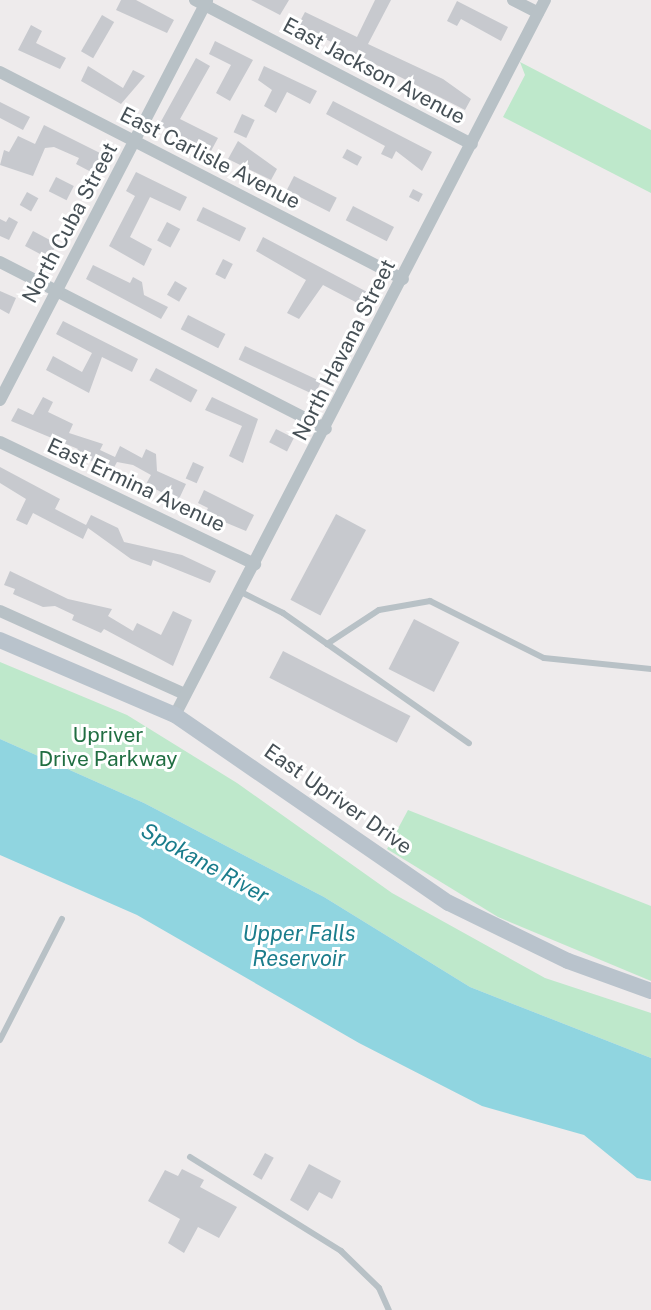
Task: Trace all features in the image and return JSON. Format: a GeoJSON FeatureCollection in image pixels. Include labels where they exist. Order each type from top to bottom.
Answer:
{"type":"FeatureCollection","features":[{"type":"Feature","properties":{"kind":"street"},"geometry":{"type":"LineString","coordinates":[[513,0],[538,13]]}},
{"type":"Feature","properties":{"kind":"street","name":"North Havana Street"},"geometry":{"type":"LineString","coordinates":[[175,715],[326,429],[544,0]]}},
{"type":"Feature","properties":{"kind":"street","name":"North Cuba Street"},"geometry":{"type":"LineString","coordinates":[[0,400],[135,140],[202,2]]}},
{"type":"Feature","properties":{"kind":"street","name":"East Jackson Avenue"},"geometry":{"type":"LineString","coordinates":[[202,2],[472,144]]}},
{"type":"Feature","properties":{"kind":"street","name":"East Carlisle Avenue"},"geometry":{"type":"LineString","coordinates":[[0,72],[403,279]]}},
{"type":"Feature","properties":{"kind":"street"},"geometry":{"type":"LineString","coordinates":[[0,262],[326,429]]}},
{"type":"Feature","properties":{"kind":"street","name":"East Ermina Avenue"},"geometry":{"type":"LineString","coordinates":[[0,442],[140,513],[199,535],[255,564]]}},
{"type":"Feature","properties":{"kind":"street"},"geometry":{"type":"LineString","coordinates":[[0,611],[185,694]]}},
{"type":"Feature","properties":{"kind":"street","name":"East Upriver Drive"},"geometry":{"type":"LineString","coordinates":[[0,640],[175,715],[449,903],[568,961],[651,991]]}},
{"type":"Feature","properties":{"kind":"lane"},"geometry":{"type":"LineString","coordinates":[[241,592],[327,644],[469,743]]}},
{"type":"Feature","properties":{"kind":"lane"},"geometry":{"type":"LineString","coordinates":[[327,644],[378,610],[430,601],[544,658],[651,669]]}},
{"type":"Feature","properties":{"kind":"lane"},"geometry":{"type":"LineString","coordinates":[[0,1040],[62,919]]}},
{"type":"Feature","properties":{"kind":"lane"},"geometry":{"type":"LineString","coordinates":[[190,1157],[341,1251],[379,1288],[389,1310]]}},
{"type":"Feature","properties":{"kind":"green space"},"geometry":{"type":"Polygon","coordinates":[[[520,62],[651,130],[651,193],[503,117],[525,75],[520,62]]]}},
{"type":"Feature","properties":{"kind":"green space","name":"Upriver Drive Parkway"},"geometry":{"type":"Polygon","coordinates":[[[0,662],[127,715],[237,783],[392,893],[545,978],[651,1013],[651,1058],[470,987],[324,897],[144,803],[0,739],[0,662]]]}},
{"type":"Feature","properties":{"kind":"green space"},"geometry":{"type":"Polygon","coordinates":[[[408,810],[651,906],[651,981],[498,917],[387,849],[408,810]]]}},
{"type":"Feature","properties":{"kind":"water","name":"Upper Falls Reservoir"},"geometry":{"type":"Polygon","coordinates":[[[0,739],[144,803],[324,897],[470,987],[651,1058],[651,1181],[637,1178],[584,1135],[482,1106],[359,1043],[137,915],[0,855],[0,739]]]}},
{"type":"Feature","properties":{"kind":"building"},"geometry":{"type":"Polygon","coordinates":[[[121,0],[136,0],[174,20],[167,33],[116,10],[121,0]]]}},
{"type":"Feature","properties":{"kind":"building"},"geometry":{"type":"Polygon","coordinates":[[[251,0],[289,0],[280,15],[251,0]]]}},
{"type":"Feature","properties":{"kind":"building"},"geometry":{"type":"Polygon","coordinates":[[[375,0],[391,0],[368,44],[443,79],[471,99],[465,110],[298,25],[305,12],[357,37],[375,0]]]}},
{"type":"Feature","properties":{"kind":"building"},"geometry":{"type":"Polygon","coordinates":[[[457,1],[508,27],[501,41],[461,19],[457,26],[447,21],[457,1]]]}},
{"type":"Feature","properties":{"kind":"building"},"geometry":{"type":"Polygon","coordinates":[[[102,15],[114,22],[93,58],[81,51],[102,15]]]}},
{"type":"Feature","properties":{"kind":"building"},"geometry":{"type":"Polygon","coordinates":[[[31,25],[42,31],[36,43],[66,58],[60,69],[18,50],[31,25]]]}},
{"type":"Feature","properties":{"kind":"building"},"geometry":{"type":"Polygon","coordinates":[[[215,41],[253,60],[230,101],[216,93],[231,65],[209,54],[215,41]]]}},
{"type":"Feature","properties":{"kind":"building"},"geometry":{"type":"Polygon","coordinates":[[[196,58],[210,66],[180,119],[218,138],[211,151],[159,125],[196,58]]]}},
{"type":"Feature","properties":{"kind":"building"},"geometry":{"type":"Polygon","coordinates":[[[88,66],[123,88],[133,70],[145,76],[121,104],[81,81],[88,66]]]}},
{"type":"Feature","properties":{"kind":"building"},"geometry":{"type":"Polygon","coordinates":[[[264,66],[317,91],[310,104],[287,92],[276,113],[264,106],[272,90],[258,80],[264,66]]]}},
{"type":"Feature","properties":{"kind":"building"},"geometry":{"type":"Polygon","coordinates":[[[333,101],[432,152],[422,171],[396,151],[392,159],[381,154],[385,146],[326,114],[333,101]]]}},
{"type":"Feature","properties":{"kind":"building"},"geometry":{"type":"Polygon","coordinates":[[[0,102],[30,117],[23,130],[0,118],[0,102]]]}},
{"type":"Feature","properties":{"kind":"building"},"geometry":{"type":"Polygon","coordinates":[[[242,114],[255,120],[246,138],[234,132],[242,114]]]}},
{"type":"Feature","properties":{"kind":"building"},"geometry":{"type":"Polygon","coordinates":[[[44,125],[104,155],[95,174],[76,164],[79,158],[54,147],[45,148],[33,176],[0,165],[4,150],[9,152],[18,136],[35,144],[44,125]]]}},
{"type":"Feature","properties":{"kind":"building"},"geometry":{"type":"Polygon","coordinates":[[[238,141],[277,169],[271,180],[228,159],[238,141]]]}},
{"type":"Feature","properties":{"kind":"building"},"geometry":{"type":"Polygon","coordinates":[[[347,149],[362,157],[357,166],[342,158],[347,149]]]}},
{"type":"Feature","properties":{"kind":"building"},"geometry":{"type":"Polygon","coordinates":[[[136,172],[187,197],[180,211],[150,197],[130,237],[152,249],[144,266],[109,246],[135,196],[126,191],[136,172]]]}},
{"type":"Feature","properties":{"kind":"building"},"geometry":{"type":"Polygon","coordinates":[[[294,176],[337,198],[330,212],[287,190],[294,176]]]}},
{"type":"Feature","properties":{"kind":"building"},"geometry":{"type":"Polygon","coordinates":[[[56,177],[74,186],[67,200],[49,191],[56,177]]]}},
{"type":"Feature","properties":{"kind":"building"},"geometry":{"type":"Polygon","coordinates":[[[413,189],[423,194],[419,202],[409,197],[413,189]]]}},
{"type":"Feature","properties":{"kind":"building"},"geometry":{"type":"Polygon","coordinates":[[[27,192],[38,198],[31,211],[20,205],[27,192]]]}},
{"type":"Feature","properties":{"kind":"building"},"geometry":{"type":"Polygon","coordinates":[[[353,206],[394,227],[387,241],[346,220],[353,206]]]}},
{"type":"Feature","properties":{"kind":"building"},"geometry":{"type":"Polygon","coordinates":[[[203,207],[246,228],[240,242],[196,220],[203,207]]]}},
{"type":"Feature","properties":{"kind":"building"},"geometry":{"type":"Polygon","coordinates":[[[9,217],[18,222],[9,240],[0,236],[0,219],[6,222],[9,217]]]}},
{"type":"Feature","properties":{"kind":"building"},"geometry":{"type":"Polygon","coordinates":[[[167,222],[180,229],[170,248],[157,241],[167,222]]]}},
{"type":"Feature","properties":{"kind":"building"},"geometry":{"type":"Polygon","coordinates":[[[33,231],[57,244],[49,259],[25,246],[33,231]]]}},
{"type":"Feature","properties":{"kind":"building"},"geometry":{"type":"Polygon","coordinates":[[[263,237],[371,294],[365,307],[323,285],[299,319],[287,313],[306,280],[256,251],[263,237]]]}},
{"type":"Feature","properties":{"kind":"building"},"geometry":{"type":"Polygon","coordinates":[[[223,259],[233,264],[225,279],[215,274],[223,259]]]}},
{"type":"Feature","properties":{"kind":"building"},"geometry":{"type":"Polygon","coordinates":[[[93,265],[130,283],[133,277],[142,282],[144,295],[168,307],[161,319],[86,279],[93,265]]]}},
{"type":"Feature","properties":{"kind":"building"},"geometry":{"type":"Polygon","coordinates":[[[175,281],[187,288],[179,302],[167,295],[175,281]]]}},
{"type":"Feature","properties":{"kind":"building"},"geometry":{"type":"Polygon","coordinates":[[[0,291],[16,298],[9,314],[0,309],[0,291]]]}},
{"type":"Feature","properties":{"kind":"building"},"geometry":{"type":"Polygon","coordinates":[[[188,315],[225,334],[218,348],[181,329],[188,315]]]}},
{"type":"Feature","properties":{"kind":"building"},"geometry":{"type":"Polygon","coordinates":[[[63,321],[138,359],[132,372],[102,357],[89,393],[46,370],[53,356],[82,372],[92,353],[56,334],[63,321]]]}},
{"type":"Feature","properties":{"kind":"building"},"geometry":{"type":"Polygon","coordinates":[[[245,346],[321,381],[315,395],[239,360],[245,346]]]}},
{"type":"Feature","properties":{"kind":"building"},"geometry":{"type":"Polygon","coordinates":[[[156,368],[197,390],[191,402],[149,380],[156,368]]]}},
{"type":"Feature","properties":{"kind":"building"},"geometry":{"type":"Polygon","coordinates":[[[43,397],[53,402],[48,412],[73,424],[69,433],[103,444],[100,450],[115,457],[120,446],[142,458],[146,449],[156,454],[157,471],[186,484],[178,501],[146,484],[151,475],[133,465],[117,462],[112,471],[75,453],[78,449],[11,421],[18,408],[33,415],[43,397]]]}},
{"type":"Feature","properties":{"kind":"building"},"geometry":{"type":"Polygon","coordinates":[[[212,397],[258,419],[243,463],[229,456],[242,426],[205,410],[212,397]]]}},
{"type":"Feature","properties":{"kind":"building"},"geometry":{"type":"Polygon","coordinates":[[[276,429],[294,438],[287,451],[269,442],[276,429]]]}},
{"type":"Feature","properties":{"kind":"building"},"geometry":{"type":"Polygon","coordinates":[[[193,462],[204,467],[197,483],[186,478],[193,462]]]}},
{"type":"Feature","properties":{"kind":"building"},"geometry":{"type":"Polygon","coordinates":[[[0,467],[60,499],[55,509],[86,525],[91,515],[118,528],[124,542],[182,555],[216,571],[210,583],[153,560],[151,566],[131,559],[88,528],[83,539],[33,513],[27,525],[16,520],[26,499],[0,483],[0,467]]]}},
{"type":"Feature","properties":{"kind":"building"},"geometry":{"type":"Polygon","coordinates":[[[204,490],[254,515],[246,531],[205,514],[208,508],[198,503],[204,490]]]}},
{"type":"Feature","properties":{"kind":"building"},"geometry":{"type":"Polygon","coordinates":[[[336,514],[366,530],[320,616],[290,600],[336,514]]]}},
{"type":"Feature","properties":{"kind":"building"},"geometry":{"type":"Polygon","coordinates":[[[10,571],[68,599],[112,609],[108,616],[133,631],[137,623],[161,635],[173,611],[192,620],[173,666],[104,629],[101,633],[72,620],[74,615],[55,606],[43,607],[13,594],[15,589],[4,585],[10,571]]]}},
{"type":"Feature","properties":{"kind":"building"},"geometry":{"type":"Polygon","coordinates":[[[414,619],[459,642],[434,692],[389,669],[414,619]]]}},
{"type":"Feature","properties":{"kind":"building"},"geometry":{"type":"Polygon","coordinates":[[[283,651],[410,716],[397,743],[269,678],[283,651]]]}},
{"type":"Feature","properties":{"kind":"building"},"geometry":{"type":"Polygon","coordinates":[[[265,1153],[274,1158],[262,1180],[253,1175],[265,1153]]]}},
{"type":"Feature","properties":{"kind":"building"},"geometry":{"type":"Polygon","coordinates":[[[309,1164],[341,1181],[332,1199],[319,1192],[308,1211],[290,1200],[309,1164]]]}},
{"type":"Feature","properties":{"kind":"building"},"geometry":{"type":"Polygon","coordinates":[[[182,1169],[204,1180],[200,1187],[237,1207],[219,1238],[198,1227],[184,1253],[168,1243],[180,1219],[148,1201],[165,1170],[178,1176],[182,1169]]]}},
{"type":"Feature","properties":{"kind":"water label","name":"Spokane River"},"geometry":{"type":"Point","coordinates":[205,863]}}]}
